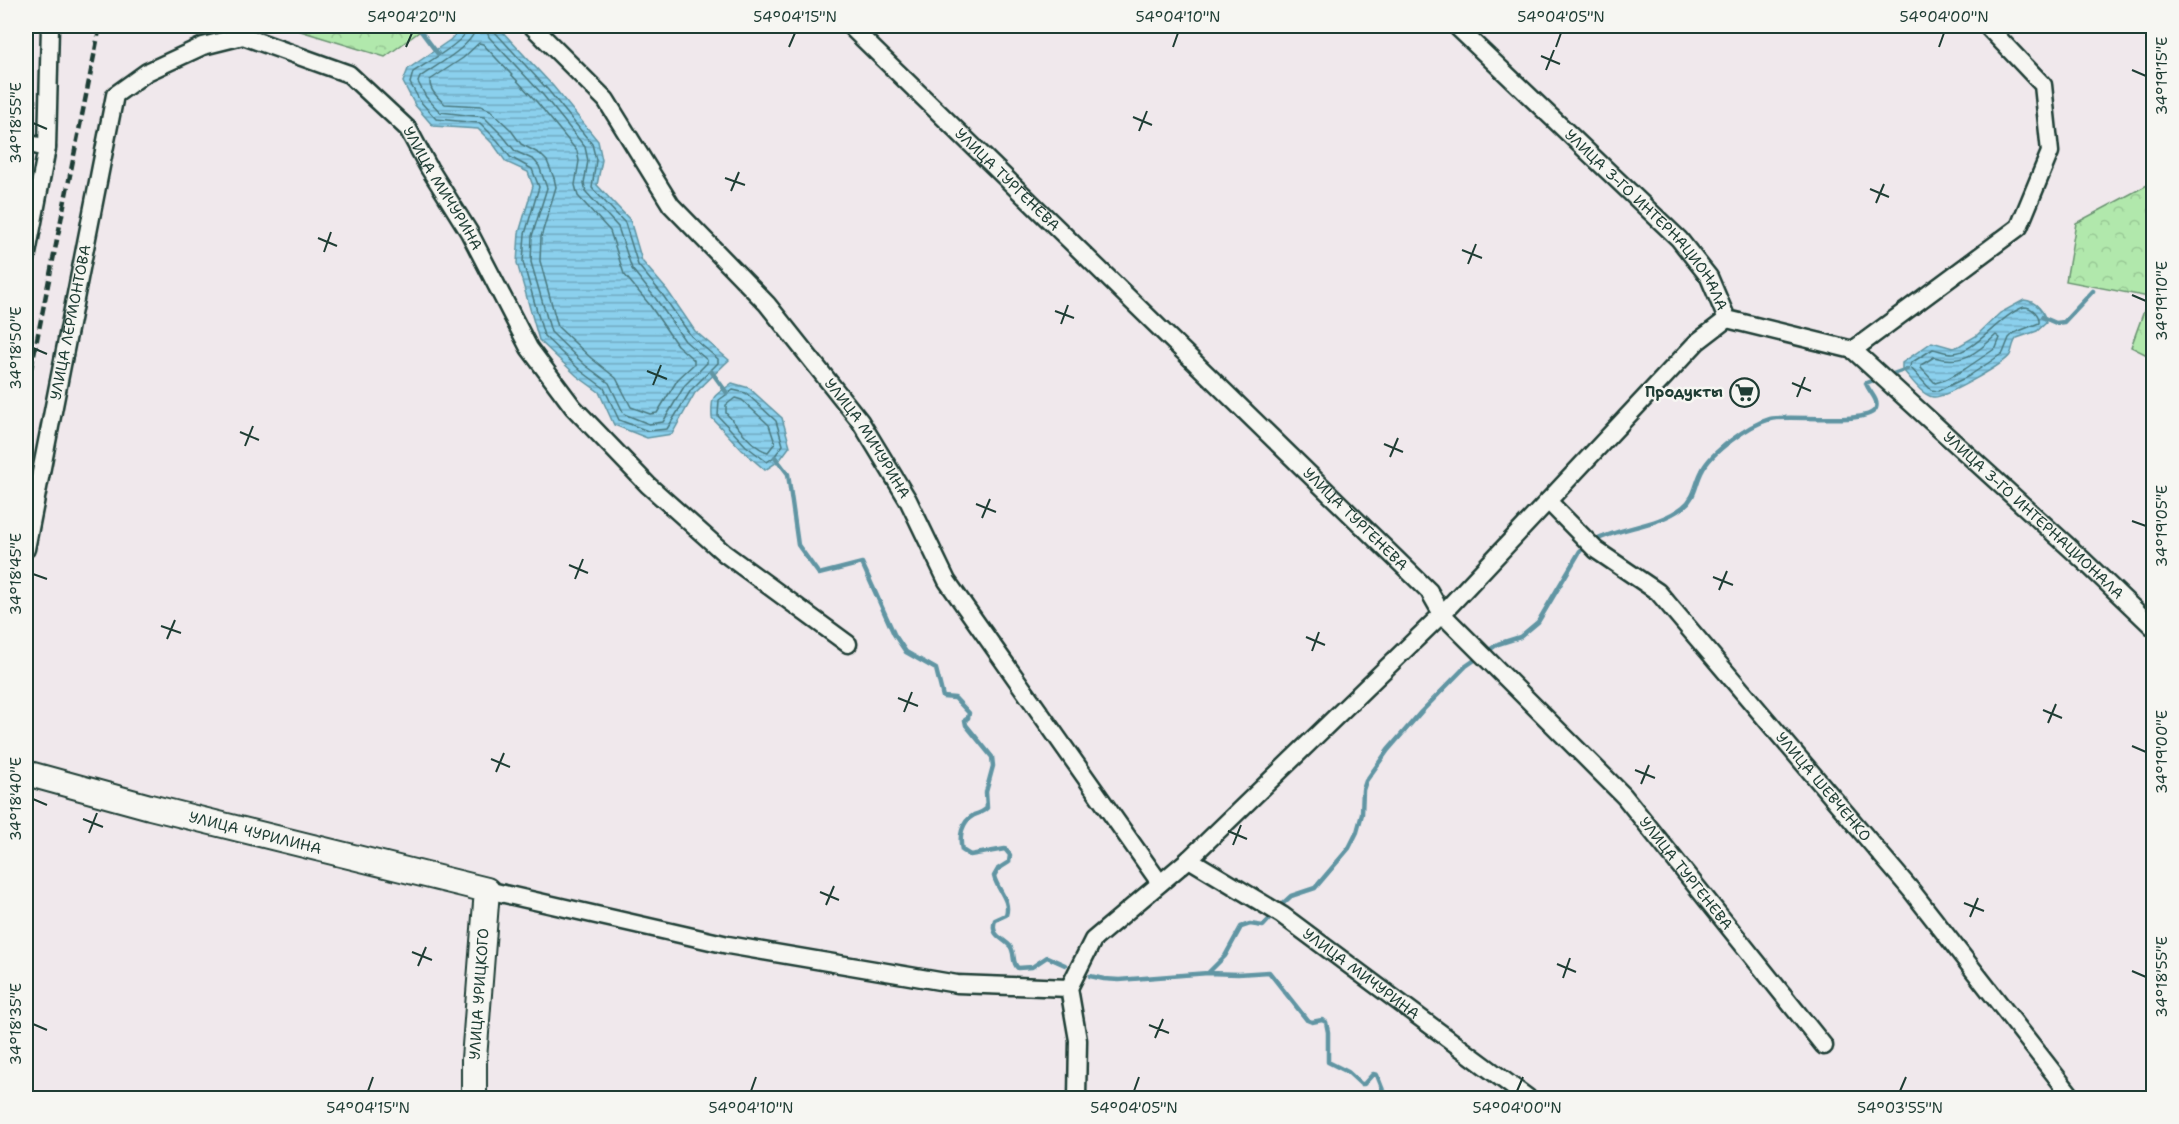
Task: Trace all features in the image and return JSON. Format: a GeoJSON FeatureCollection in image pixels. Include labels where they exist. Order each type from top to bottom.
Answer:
{"type":"FeatureCollection","features":[{"type":"Feature","properties":{"kind":"street"},"geometry":{"type":"LineString","coordinates":[[26,259],[47,148],[50,26]]}},
{"type":"Feature","properties":{"kind":"street","name":"УЛИЦА МИЧУРИНА"},"geometry":{"type":"LineString","coordinates":[[532,26],[606,100],[671,205],[767,304],[860,421],[908,500],[947,581],[1160,883]]}},
{"type":"Feature","properties":{"kind":"street","name":"УЛИЦА ТУРГЕНЕВА"},"geometry":{"type":"LineString","coordinates":[[850,26],[1429,591],[1442,614],[1624,796],[1824,1046]]}},
{"type":"Feature","properties":{"kind":"street","name":"УЛИЦА 3-ГО ИНТЕРНАЦИОНАЛА"},"geometry":{"type":"LineString","coordinates":[[1456,26],[1679,239],[1708,277],[1727,319],[1853,350],[2154,628]]}},
{"type":"Feature","properties":{"kind":"street"},"geometry":{"type":"LineString","coordinates":[[1853,350],[2019,226],[2050,152],[2043,85],[1987,26]]}},
{"type":"Feature","properties":{"kind":"street","name":"УЛИЦА МИЧУРИНА"},"geometry":{"type":"LineString","coordinates":[[115,95],[147,72],[203,46],[243,36],[349,74],[408,129],[429,168],[469,232],[529,348],[573,407],[648,485],[724,553],[848,644]]}},
{"type":"Feature","properties":{"kind":"street","name":"УЛИЦА ЛЕРМОНТОВА"},"geometry":{"type":"LineString","coordinates":[[26,549],[115,95]]}},
{"type":"Feature","properties":{"kind":"street"},"geometry":{"type":"LineString","coordinates":[[26,143],[47,148]]}},
{"type":"Feature","properties":{"kind":"street"},"geometry":{"type":"LineString","coordinates":[[1077,1098],[1078,1040],[1069,988],[1094,940],[1189,859],[1442,614],[1697,342],[1727,319]]}},
{"type":"Feature","properties":{"kind":"street","name":"УЛИЦА ШЕВЧЕНКО"},"geometry":{"type":"LineString","coordinates":[[1548,501],[1596,550],[1658,592],[1911,890],[2073,1098]]}},
{"type":"Feature","properties":{"kind":"street","name":"УЛИЦА ЧУРИЛИНА"},"geometry":{"type":"LineString","coordinates":[[26,773],[150,807],[487,890]]}},
{"type":"Feature","properties":{"kind":"street","name":"УЛИЦА МИЧУРИНА"},"geometry":{"type":"LineString","coordinates":[[1189,859],[1282,915],[1528,1098]]}},
{"type":"Feature","properties":{"kind":"street"},"geometry":{"type":"LineString","coordinates":[[487,890],[728,945],[957,984],[1069,988]]}},
{"type":"Feature","properties":{"kind":"street","name":"УЛИЦА УРИЦКОГО"},"geometry":{"type":"LineString","coordinates":[[474,1098],[474,1059],[487,890]]}},
{"type":"Feature","properties":{"kind":"green space"},"geometry":{"type":"Polygon","coordinates":[[[284,26],[427,26],[385,57],[284,26]]]}},
{"type":"Feature","properties":{"kind":"green space"},"geometry":{"type":"Polygon","coordinates":[[[2153,182],[2153,358],[2131,347],[2149,297],[2066,281],[2076,223],[2153,182]]]}},
{"type":"Feature","properties":{"kind":"water"},"geometry":{"type":"Polygon","coordinates":[[[464,26],[497,26],[553,86],[598,141],[602,160],[597,185],[630,220],[642,261],[667,290],[695,331],[729,360],[695,393],[672,434],[647,438],[614,425],[599,392],[577,376],[539,340],[517,263],[519,233],[533,186],[528,172],[506,162],[494,145],[478,129],[433,126],[415,105],[403,82],[408,69],[450,40],[464,26]]]}},
{"type":"Feature","properties":{"kind":"water"},"geometry":{"type":"Polygon","coordinates":[[[2024,300],[2032,302],[2039,308],[2046,323],[2037,331],[2017,338],[2010,355],[1997,366],[1973,380],[1948,393],[1933,397],[1920,389],[1902,369],[1902,363],[1932,342],[1953,348],[1959,346],[1976,336],[2000,313],[2024,300]]]}},
{"type":"Feature","properties":{"kind":"water"},"geometry":{"type":"Polygon","coordinates":[[[732,383],[749,388],[782,418],[790,446],[779,461],[765,470],[742,450],[712,418],[713,399],[732,383]]]}},
{"type":"Feature","properties":{"kind":"waterway"},"geometry":{"type":"LineString","coordinates":[[417,26],[438,54]]}},
{"type":"Feature","properties":{"kind":"waterway"},"geometry":{"type":"LineString","coordinates":[[2042,317],[2056,323],[2064,322],[2093,291]]}},
{"type":"Feature","properties":{"kind":"waterway"},"geometry":{"type":"LineString","coordinates":[[1887,376],[1907,369]]}},
{"type":"Feature","properties":{"kind":"waterway"},"geometry":{"type":"LineString","coordinates":[[711,371],[727,393]]}},
{"type":"Feature","properties":{"kind":"waterway"},"geometry":{"type":"LineString","coordinates":[[1594,541],[1662,519],[1683,507],[1690,499],[1702,471],[1713,456],[1732,440],[1761,422],[1779,418],[1859,417],[1870,413],[1877,405],[1866,383],[1879,378]]}},
{"type":"Feature","properties":{"kind":"waterway"},"geometry":{"type":"LineString","coordinates":[[775,457],[788,474],[798,545],[819,574],[862,563],[894,634],[906,652],[936,669],[943,697],[955,698],[969,713],[965,720],[966,725],[992,757],[993,766],[986,792],[987,808],[966,822],[961,840],[962,850],[970,855],[1005,849],[1010,855],[1009,862],[998,869],[994,876],[1007,905],[1006,915],[995,920],[995,933],[1010,946],[1018,968],[1032,967],[1047,957],[1065,965]]}},
{"type":"Feature","properties":{"kind":"waterway"},"geometry":{"type":"LineString","coordinates":[[1278,908],[1291,896],[1315,888],[1349,848],[1362,814],[1363,790],[1366,781],[1388,750],[1466,666],[1498,644],[1520,637],[1538,622],[1580,551],[1587,546]]}},
{"type":"Feature","properties":{"kind":"waterway"},"geometry":{"type":"LineString","coordinates":[[1208,973],[1225,956],[1241,927],[1250,924],[1263,926],[1273,915]]}},
{"type":"Feature","properties":{"kind":"waterway"},"geometry":{"type":"LineString","coordinates":[[1090,976],[1119,980],[1208,973],[1269,972],[1307,1020],[1326,1022],[1328,1062],[1348,1072],[1361,1084],[1364,1084],[1373,1074],[1377,1075],[1386,1098]]}},
{"type":"Feature","properties":{"kind":"railway"},"geometry":{"type":"LineString","coordinates":[[26,394],[100,26]]}},
{"type":"Feature","properties":{"kind":"place","name":"Продукты"},"geometry":{"type":"Point","coordinates":[1744,392]}}]}
